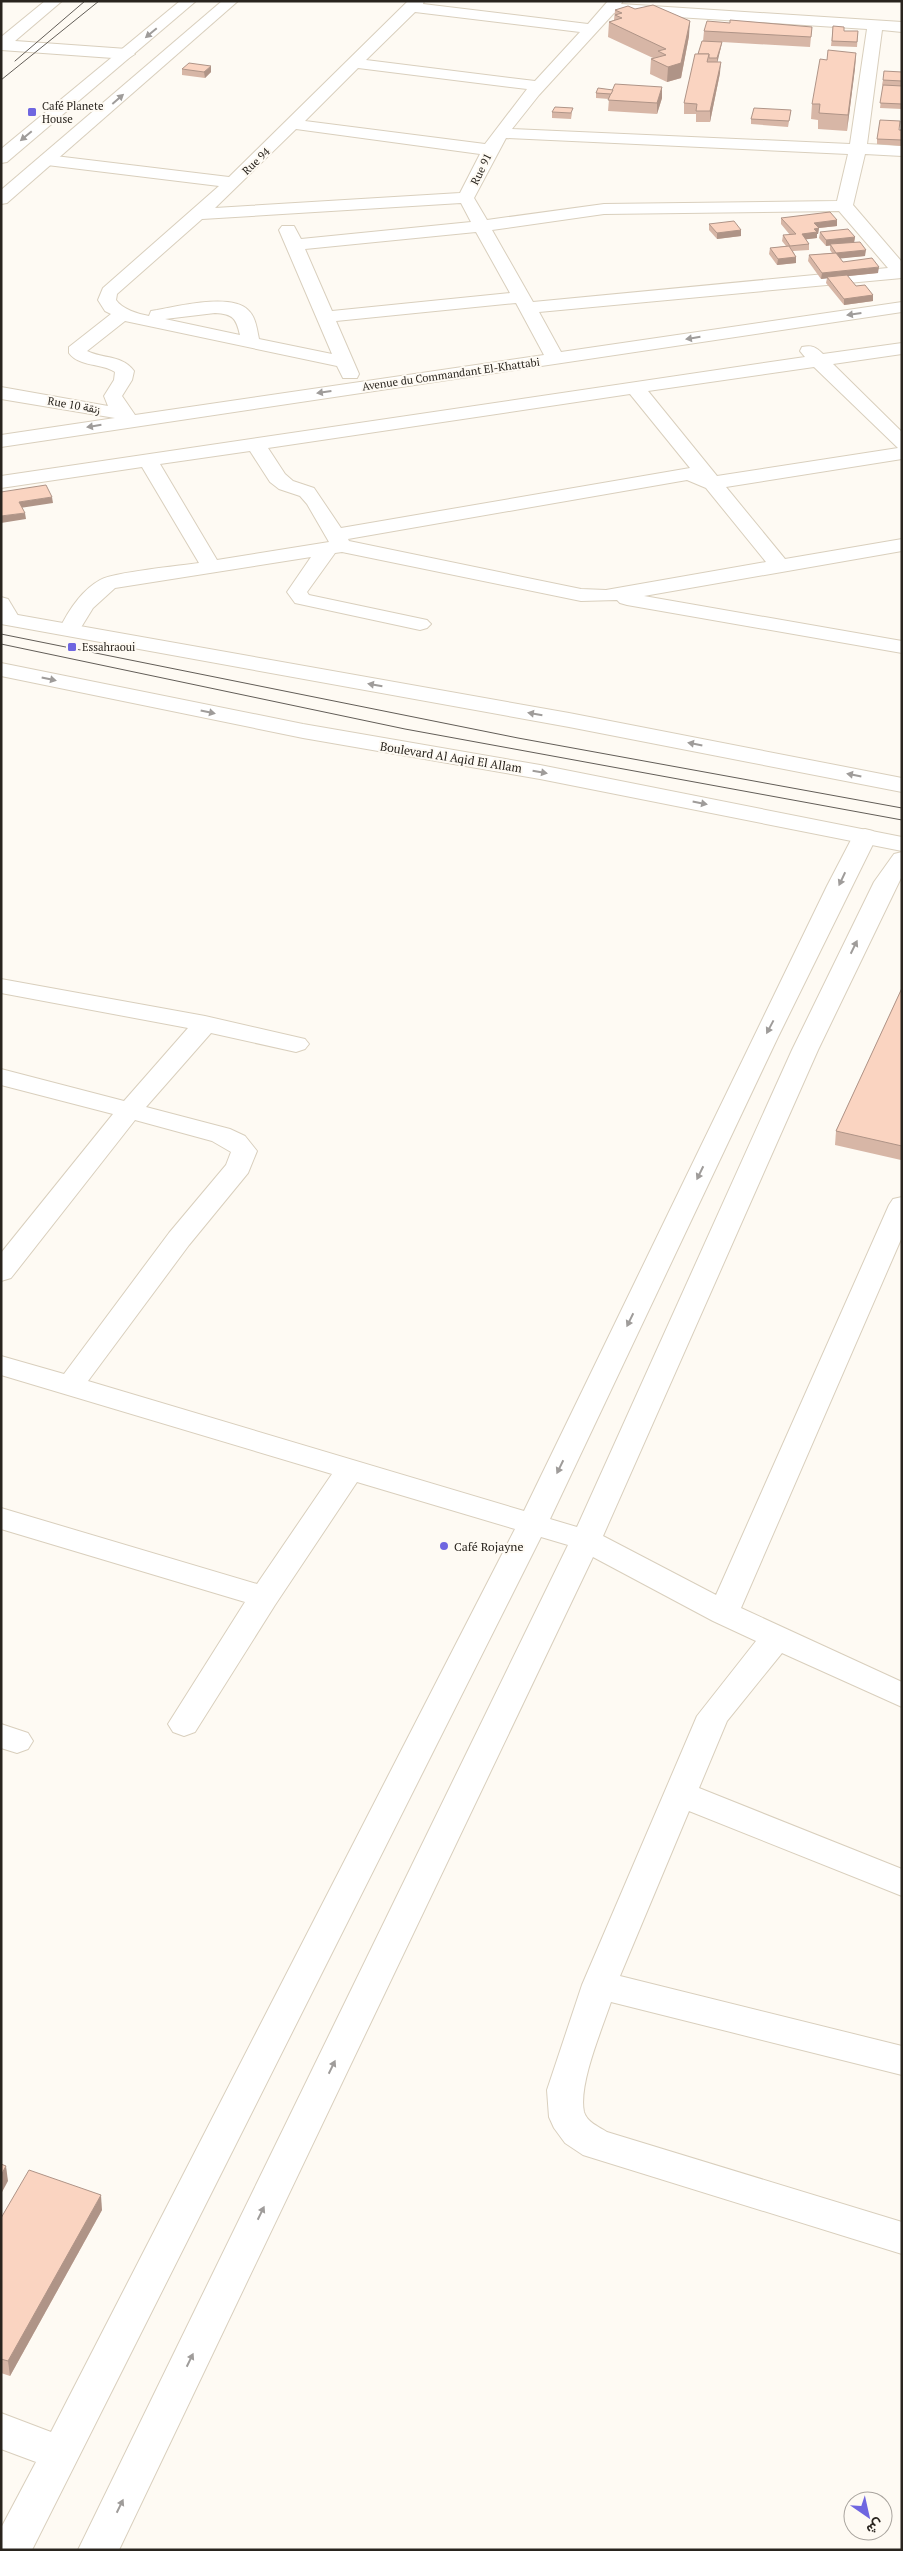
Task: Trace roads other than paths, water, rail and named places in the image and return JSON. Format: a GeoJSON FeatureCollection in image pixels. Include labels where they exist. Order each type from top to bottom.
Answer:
{"type":"FeatureCollection","features":[{"type":"Feature","properties":{"kind":"street"},"geometry":{"type":"LineString","coordinates":[[1,45],[55,1]]}},
{"type":"Feature","properties":{"kind":"street"},"geometry":{"type":"LineString","coordinates":[[1,158],[189,1]]}},
{"type":"Feature","properties":{"kind":"street"},"geometry":{"type":"LineString","coordinates":[[1,200],[231,1]]}},
{"type":"Feature","properties":{"kind":"street"},"geometry":{"type":"LineString","coordinates":[[415,4],[591,29]]}},
{"type":"Feature","properties":{"kind":"street","name":"Rue 94"},"geometry":{"type":"LineString","coordinates":[[128,316],[111,307],[106,300],[109,292],[233,183],[415,4]]}},
{"type":"Feature","properties":{"kind":"street"},"geometry":{"type":"LineString","coordinates":[[614,4],[692,7],[902,26]]}},
{"type":"Feature","properties":{"kind":"street","name":"Rue 91"},"geometry":{"type":"LineString","coordinates":[[556,359],[466,198],[490,150],[502,133],[538,86],[614,4]]}},
{"type":"Feature","properties":{"kind":"street"},"geometry":{"type":"LineString","coordinates":[[844,206],[858,148],[875,25]]}},
{"type":"Feature","properties":{"kind":"street"},"geometry":{"type":"LineString","coordinates":[[1,45],[127,54]]}},
{"type":"Feature","properties":{"kind":"street"},"geometry":{"type":"LineString","coordinates":[[354,63],[538,86]]}},
{"type":"Feature","properties":{"kind":"street"},"geometry":{"type":"LineString","coordinates":[[867,86],[884,87]]}},
{"type":"Feature","properties":{"kind":"street"},"geometry":{"type":"LineString","coordinates":[[293,124],[490,150]]}},
{"type":"Feature","properties":{"kind":"street"},"geometry":{"type":"LineString","coordinates":[[502,133],[902,151]]}},
{"type":"Feature","properties":{"kind":"street"},"geometry":{"type":"LineString","coordinates":[[47,160],[233,183]]}},
{"type":"Feature","properties":{"kind":"street"},"geometry":{"type":"LineString","coordinates":[[197,214],[466,198]]}},
{"type":"Feature","properties":{"kind":"street"},"geometry":{"type":"LineString","coordinates":[[294,245],[482,226],[627,207],[844,206],[901,273]]}},
{"type":"Feature","properties":{"kind":"street"},"geometry":{"type":"LineString","coordinates":[[280,208],[294,245],[356,387]]}},
{"type":"Feature","properties":{"kind":"street"},"geometry":{"type":"LineString","coordinates":[[325,317],[901,273]]}},
{"type":"Feature","properties":{"kind":"street"},"geometry":{"type":"LineString","coordinates":[[126,414],[116,404],[113,396],[123,380],[125,371],[121,366],[85,359],[78,353],[78,348],[128,316],[222,307],[234,309],[242,314],[250,341]]}},
{"type":"Feature","properties":{"kind":"street","name":"Avenue du Commandant El-Khattabi"},"geometry":{"type":"LineString","coordinates":[[1,441],[146,417],[556,359],[902,307]]}},
{"type":"Feature","properties":{"kind":"street"},"geometry":{"type":"LineString","coordinates":[[128,316],[344,362]]}},
{"type":"Feature","properties":{"kind":"street","name":"Avenue du Commandant El-Khattabi"},"geometry":{"type":"LineString","coordinates":[[1,456],[796,338],[902,324]]}},
{"type":"Feature","properties":{"kind":"street"},"geometry":{"type":"LineString","coordinates":[[796,338],[901,445]]}},
{"type":"Feature","properties":{"kind":"street"},"geometry":{"type":"LineString","coordinates":[[1,482],[817,359],[902,348]]}},
{"type":"Feature","properties":{"kind":"street"},"geometry":{"type":"LineString","coordinates":[[634,388],[780,566]]}},
{"type":"Feature","properties":{"kind":"street","name":"Rue 10 زنقة"},"geometry":{"type":"LineString","coordinates":[[1,393],[146,417]]}},
{"type":"Feature","properties":{"kind":"street"},"geometry":{"type":"LineString","coordinates":[[256,444],[278,478],[286,485],[307,492],[335,543],[580,595],[606,596],[902,647]]}},
{"type":"Feature","properties":{"kind":"street"},"geometry":{"type":"LineString","coordinates":[[70,630],[75,617],[96,592],[109,583],[335,543],[687,474],[697,475],[712,483],[901,445]]}},
{"type":"Feature","properties":{"kind":"street"},"geometry":{"type":"LineString","coordinates":[[148,460],[211,566]]}},
{"type":"Feature","properties":{"kind":"street"},"geometry":{"type":"LineString","coordinates":[[335,543],[297,592],[302,599],[420,624]]}},
{"type":"Feature","properties":{"kind":"street"},"geometry":{"type":"LineString","coordinates":[[606,596],[902,545]]}},
{"type":"Feature","properties":{"kind":"street"},"geometry":{"type":"LineString","coordinates":[[4,613],[70,630],[568,720],[902,785]]}},
{"type":"Feature","properties":{"kind":"street","name":"Boulevard Al Aqid El Allam"},"geometry":{"type":"LineString","coordinates":[[1,669],[311,733],[540,772],[902,844]]}},
{"type":"Feature","properties":{"kind":"street"},"geometry":{"type":"LineString","coordinates":[[11,2550],[532,1525],[761,1046],[865,836]]}},
{"type":"Feature","properties":{"kind":"street"},"geometry":{"type":"LineString","coordinates":[[98,2550],[586,1540],[809,1041],[886,882],[902,859]]}},
{"type":"Feature","properties":{"kind":"street"},"geometry":{"type":"LineString","coordinates":[[1,986],[205,1024],[296,1044]]}},
{"type":"Feature","properties":{"kind":"street"},"geometry":{"type":"LineString","coordinates":[[1,1272],[130,1110],[205,1024]]}},
{"type":"Feature","properties":{"kind":"street"},"geometry":{"type":"LineString","coordinates":[[1,1077],[130,1110],[221,1136],[236,1142],[244,1152],[239,1166],[179,1239],[70,1386]]}},
{"type":"Feature","properties":{"kind":"street"},"geometry":{"type":"LineString","coordinates":[[724,1613],[894,1247],[902,1204]]}},
{"type":"Feature","properties":{"kind":"street"},"geometry":{"type":"LineString","coordinates":[[1,1365],[586,1540],[724,1613],[902,1695]]}},
{"type":"Feature","properties":{"kind":"street"},"geometry":{"type":"LineString","coordinates":[[184,1724],[264,1597],[350,1470]]}},
{"type":"Feature","properties":{"kind":"street"},"geometry":{"type":"LineString","coordinates":[[1,1518],[264,1597]]}},
{"type":"Feature","properties":{"kind":"street"},"geometry":{"type":"LineString","coordinates":[[777,1637],[713,1716],[599,1986],[565,2090],[567,2116],[578,2132],[596,2144],[902,2238]]}},
{"type":"Feature","properties":{"kind":"street"},"geometry":{"type":"LineString","coordinates":[[679,1794],[837,1854],[902,1883]]}},
{"type":"Feature","properties":{"kind":"street"},"geometry":{"type":"LineString","coordinates":[[599,1986],[902,2061]]}},
{"type":"Feature","properties":{"kind":"street"},"geometry":{"type":"LineString","coordinates":[[1,2431],[60,2453]]}},
{"type":"Feature","properties":{"kind":"tram line"},"geometry":{"type":"LineString","coordinates":[[15,61],[85,1]]}},
{"type":"Feature","properties":{"kind":"tram line"},"geometry":{"type":"LineString","coordinates":[[1,80],[99,1]]}},
{"type":"Feature","properties":{"kind":"tram line"},"geometry":{"type":"LineString","coordinates":[[1,634],[518,738],[902,808]]}},
{"type":"Feature","properties":{"kind":"tram line"},"geometry":{"type":"LineString","coordinates":[[1,644],[405,729],[902,820]]}},
{"type":"Feature","properties":{"kind":"place","name":"Café Planete House"},"geometry":{"type":"Point","coordinates":[32,112]}},
{"type":"Feature","properties":{"kind":"place","name":"Essahraoui"},"geometry":{"type":"Point","coordinates":[72,647]}},
{"type":"Feature","properties":{"kind":"place","name":"Café Rojayne"},"geometry":{"type":"Point","coordinates":[444,1546]}}]}
